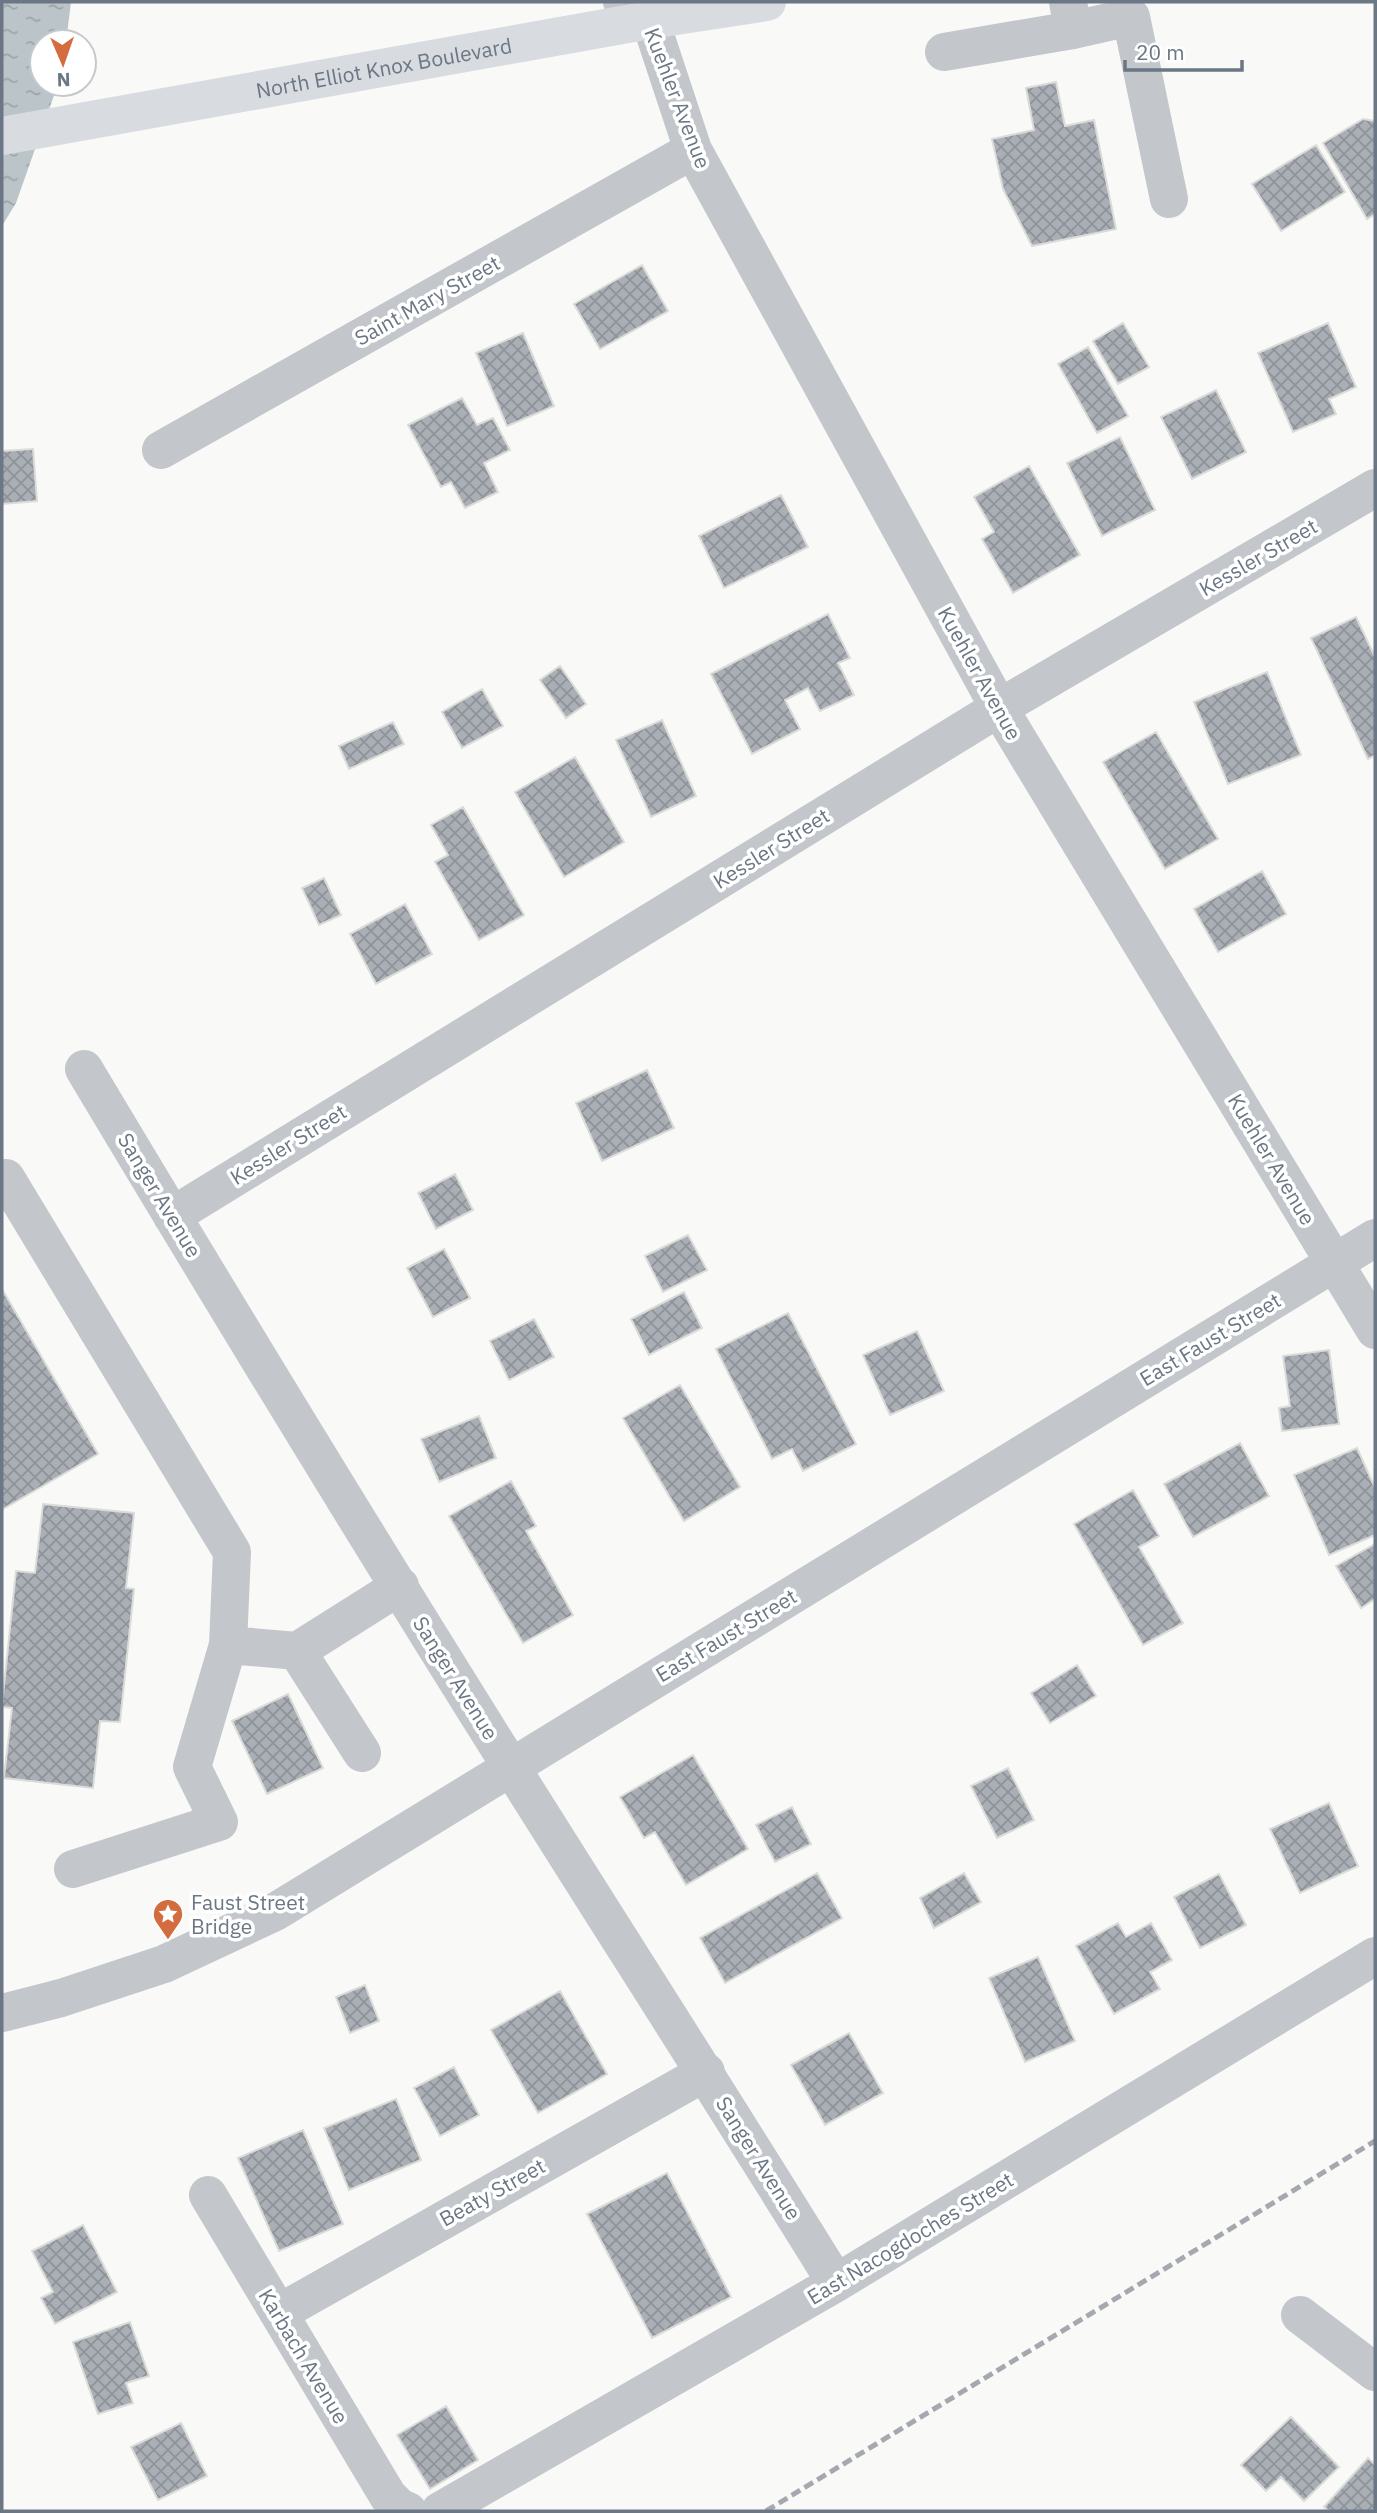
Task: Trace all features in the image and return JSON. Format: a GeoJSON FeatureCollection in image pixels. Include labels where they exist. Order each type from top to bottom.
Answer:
{"type":"FeatureCollection","features":[{"type":"Feature","properties":{"kind":"main road","name":"North Elliot Knox Boulevard"},"geometry":{"type":"LineString","coordinates":[[2,136],[201,100],[636,11],[767,2]]}},
{"type":"Feature","properties":{"kind":"street","name":"Kuehler Avenue"},"geometry":{"type":"LineString","coordinates":[[636,11],[693,150],[999,708],[1375,1330]]}},
{"type":"Feature","properties":{"kind":"street"},"geometry":{"type":"LineString","coordinates":[[944,52],[1071,16],[1131,17],[1169,199]]}},
{"type":"Feature","properties":{"kind":"street","name":"Saint Mary Street"},"geometry":{"type":"LineString","coordinates":[[161,450],[693,150]]}},
{"type":"Feature","properties":{"kind":"street","name":"Kessler Street"},"geometry":{"type":"LineString","coordinates":[[172,1216],[999,708],[1375,488]]}},
{"type":"Feature","properties":{"kind":"street","name":"Sanger Avenue"},"geometry":{"type":"LineString","coordinates":[[84,1069],[511,1767],[706,2072],[836,2283]]}},
{"type":"Feature","properties":{"kind":"street"},"geometry":{"type":"LineString","coordinates":[[6,1178],[232,1552],[228,1644],[192,1767],[219,1822],[73,1869]]}},
{"type":"Feature","properties":{"kind":"street","name":"East Faust Street"},"geometry":{"type":"LineString","coordinates":[[2,2013],[61,1998],[164,1964],[275,1912],[1375,1238]]}},
{"type":"Feature","properties":{"kind":"street"},"geometry":{"type":"LineString","coordinates":[[228,1644],[297,1651],[400,1586]]}},
{"type":"Feature","properties":{"kind":"street"},"geometry":{"type":"LineString","coordinates":[[297,1651],[362,1753]]}},
{"type":"Feature","properties":{"kind":"street","name":"East Nacogdoches Street"},"geometry":{"type":"LineString","coordinates":[[440,2511],[836,2283],[1375,1956]]}},
{"type":"Feature","properties":{"kind":"street","name":"Beaty Street"},"geometry":{"type":"LineString","coordinates":[[279,2313],[706,2072]]}},
{"type":"Feature","properties":{"kind":"street","name":"Karbach Avenue"},"geometry":{"type":"LineString","coordinates":[[208,2195],[388,2496],[399,2507],[408,2511]]}},
{"type":"Feature","properties":{"kind":"street"},"geometry":{"type":"LineString","coordinates":[[1300,2315],[1375,2372]]}},
{"type":"Feature","properties":{"kind":"water"},"geometry":{"type":"Polygon","coordinates":[[[2,2],[71,2],[68,28],[28,28],[28,98],[53,98],[16,203],[2,226],[2,2]]]}},
{"type":"Feature","properties":{"kind":"building"},"geometry":{"type":"Polygon","coordinates":[[[1056,82],[1065,126],[1094,120],[1116,229],[1032,246],[1003,189],[992,139],[1034,130],[1026,88],[1056,82]]]}},
{"type":"Feature","properties":{"kind":"building"},"geometry":{"type":"Polygon","coordinates":[[[1363,119],[1375,121],[1375,214],[1367,219],[1323,143],[1363,119]]]}},
{"type":"Feature","properties":{"kind":"building"},"geometry":{"type":"Polygon","coordinates":[[[1316,145],[1345,192],[1281,231],[1252,184],[1316,145]]]}},
{"type":"Feature","properties":{"kind":"building"},"geometry":{"type":"Polygon","coordinates":[[[642,265],[668,311],[600,349],[574,304],[642,265]]]}},
{"type":"Feature","properties":{"kind":"building"},"geometry":{"type":"Polygon","coordinates":[[[1123,323],[1149,367],[1118,384],[1093,341],[1123,323]]]}},
{"type":"Feature","properties":{"kind":"building"},"geometry":{"type":"Polygon","coordinates":[[[1328,323],[1356,387],[1329,399],[1336,414],[1293,432],[1258,353],[1328,323]]]}},
{"type":"Feature","properties":{"kind":"building"},"geometry":{"type":"Polygon","coordinates":[[[523,333],[554,406],[507,426],[476,353],[523,333]]]}},
{"type":"Feature","properties":{"kind":"building"},"geometry":{"type":"Polygon","coordinates":[[[1088,347],[1128,416],[1097,433],[1058,364],[1088,347]]]}},
{"type":"Feature","properties":{"kind":"building"},"geometry":{"type":"Polygon","coordinates":[[[1216,390],[1246,452],[1192,479],[1161,417],[1216,390]]]}},
{"type":"Feature","properties":{"kind":"building"},"geometry":{"type":"Polygon","coordinates":[[[462,398],[477,425],[493,418],[510,450],[484,463],[498,492],[465,508],[451,482],[441,487],[408,425],[462,398]]]}},
{"type":"Feature","properties":{"kind":"building"},"geometry":{"type":"Polygon","coordinates":[[[1120,437],[1155,510],[1102,536],[1067,463],[1120,437]]]}},
{"type":"Feature","properties":{"kind":"building"},"geometry":{"type":"Polygon","coordinates":[[[33,449],[37,501],[2,504],[2,451],[33,449]]]}},
{"type":"Feature","properties":{"kind":"building"},"geometry":{"type":"Polygon","coordinates":[[[1029,466],[1080,555],[1013,593],[982,539],[994,532],[974,497],[1029,466]]]}},
{"type":"Feature","properties":{"kind":"building"},"geometry":{"type":"Polygon","coordinates":[[[781,495],[808,547],[724,588],[699,536],[781,495]]]}},
{"type":"Feature","properties":{"kind":"building"},"geometry":{"type":"Polygon","coordinates":[[[828,614],[850,658],[838,663],[854,695],[820,711],[808,688],[785,700],[800,729],[752,754],[711,674],[828,614]]]}},
{"type":"Feature","properties":{"kind":"building"},"geometry":{"type":"Polygon","coordinates":[[[1356,617],[1375,657],[1375,755],[1368,759],[1311,638],[1356,617]]]}},
{"type":"Feature","properties":{"kind":"building"},"geometry":{"type":"Polygon","coordinates":[[[560,666],[586,704],[566,718],[540,680],[560,666]]]}},
{"type":"Feature","properties":{"kind":"building"},"geometry":{"type":"Polygon","coordinates":[[[1267,672],[1301,755],[1228,784],[1194,702],[1267,672]]]}},
{"type":"Feature","properties":{"kind":"building"},"geometry":{"type":"Polygon","coordinates":[[[482,689],[503,726],[462,748],[442,712],[482,689]]]}},
{"type":"Feature","properties":{"kind":"building"},"geometry":{"type":"Polygon","coordinates":[[[662,720],[696,796],[651,817],[616,740],[662,720]]]}},
{"type":"Feature","properties":{"kind":"building"},"geometry":{"type":"Polygon","coordinates":[[[393,722],[404,744],[349,769],[339,746],[393,722]]]}},
{"type":"Feature","properties":{"kind":"building"},"geometry":{"type":"Polygon","coordinates":[[[1156,732],[1218,839],[1165,869],[1103,762],[1156,732]]]}},
{"type":"Feature","properties":{"kind":"building"},"geometry":{"type":"Polygon","coordinates":[[[575,757],[624,842],[564,877],[515,792],[575,757]]]}},
{"type":"Feature","properties":{"kind":"building"},"geometry":{"type":"Polygon","coordinates":[[[463,807],[524,915],[479,940],[435,862],[448,855],[431,825],[463,807]]]}},
{"type":"Feature","properties":{"kind":"building"},"geometry":{"type":"Polygon","coordinates":[[[1262,871],[1286,914],[1218,952],[1194,909],[1262,871]]]}},
{"type":"Feature","properties":{"kind":"building"},"geometry":{"type":"Polygon","coordinates":[[[324,878],[341,915],[319,925],[302,888],[324,878]]]}},
{"type":"Feature","properties":{"kind":"building"},"geometry":{"type":"Polygon","coordinates":[[[405,904],[432,954],[376,984],[350,934],[405,904]]]}},
{"type":"Feature","properties":{"kind":"building"},"geometry":{"type":"Polygon","coordinates":[[[647,1070],[674,1128],[602,1161],[576,1103],[647,1070]]]}},
{"type":"Feature","properties":{"kind":"building"},"geometry":{"type":"Polygon","coordinates":[[[455,1174],[473,1210],[436,1229],[418,1193],[455,1174]]]}},
{"type":"Feature","properties":{"kind":"building"},"geometry":{"type":"Polygon","coordinates":[[[688,1235],[707,1270],[663,1292],[645,1256],[688,1235]]]}},
{"type":"Feature","properties":{"kind":"building"},"geometry":{"type":"Polygon","coordinates":[[[444,1249],[470,1298],[433,1317],[407,1268],[444,1249]]]}},
{"type":"Feature","properties":{"kind":"building"},"geometry":{"type":"Polygon","coordinates":[[[2,1289],[98,1454],[3,1509],[2,1506],[2,1289]]]}},
{"type":"Feature","properties":{"kind":"building"},"geometry":{"type":"Polygon","coordinates":[[[684,1292],[702,1328],[649,1355],[631,1319],[684,1292]]]}},
{"type":"Feature","properties":{"kind":"building"},"geometry":{"type":"Polygon","coordinates":[[[788,1313],[856,1444],[803,1471],[792,1449],[772,1459],[716,1349],[788,1313]]]}},
{"type":"Feature","properties":{"kind":"building"},"geometry":{"type":"Polygon","coordinates":[[[534,1319],[554,1357],[509,1380],[490,1341],[534,1319]]]}},
{"type":"Feature","properties":{"kind":"building"},"geometry":{"type":"Polygon","coordinates":[[[917,1331],[944,1391],[890,1415],[863,1355],[917,1331]]]}},
{"type":"Feature","properties":{"kind":"building"},"geometry":{"type":"Polygon","coordinates":[[[1329,1350],[1339,1424],[1282,1431],[1279,1408],[1290,1406],[1283,1356],[1329,1350]]]}},
{"type":"Feature","properties":{"kind":"building"},"geometry":{"type":"Polygon","coordinates":[[[680,1385],[740,1487],[684,1521],[623,1418],[680,1385]]]}},
{"type":"Feature","properties":{"kind":"building"},"geometry":{"type":"Polygon","coordinates":[[[479,1416],[496,1458],[439,1482],[421,1439],[479,1416]]]}},
{"type":"Feature","properties":{"kind":"building"},"geometry":{"type":"Polygon","coordinates":[[[1240,1443],[1269,1496],[1193,1537],[1164,1484],[1240,1443]]]}},
{"type":"Feature","properties":{"kind":"building"},"geometry":{"type":"Polygon","coordinates":[[[1357,1448],[1375,1488],[1375,1535],[1329,1555],[1294,1475],[1357,1448]]]}},
{"type":"Feature","properties":{"kind":"building"},"geometry":{"type":"Polygon","coordinates":[[[511,1481],[536,1526],[526,1531],[573,1615],[523,1643],[449,1516],[511,1481]]]}},
{"type":"Feature","properties":{"kind":"building"},"geometry":{"type":"Polygon","coordinates":[[[1133,1490],[1159,1536],[1139,1547],[1183,1623],[1143,1645],[1074,1524],[1133,1490]]]}},
{"type":"Feature","properties":{"kind":"building"},"geometry":{"type":"Polygon","coordinates":[[[43,1504],[134,1513],[126,1588],[134,1589],[120,1722],[100,1721],[93,1788],[4,1778],[12,1708],[2,1705],[16,1571],[35,1573],[43,1504]]]}},
{"type":"Feature","properties":{"kind":"building"},"geometry":{"type":"Polygon","coordinates":[[[1375,1544],[1375,1599],[1361,1608],[1336,1566],[1375,1544]]]}},
{"type":"Feature","properties":{"kind":"building"},"geometry":{"type":"Polygon","coordinates":[[[1077,1665],[1096,1696],[1050,1723],[1031,1693],[1077,1665]]]}},
{"type":"Feature","properties":{"kind":"building"},"geometry":{"type":"Polygon","coordinates":[[[288,1694],[323,1768],[267,1794],[232,1721],[288,1694]]]}},
{"type":"Feature","properties":{"kind":"building"},"geometry":{"type":"Polygon","coordinates":[[[693,1755],[748,1849],[686,1885],[655,1832],[644,1838],[620,1797],[693,1755]]]}},
{"type":"Feature","properties":{"kind":"building"},"geometry":{"type":"Polygon","coordinates":[[[1008,1768],[1034,1820],[997,1838],[971,1786],[1008,1768]]]}},
{"type":"Feature","properties":{"kind":"building"},"geometry":{"type":"Polygon","coordinates":[[[1329,1803],[1358,1866],[1300,1893],[1270,1829],[1329,1803]]]}},
{"type":"Feature","properties":{"kind":"building"},"geometry":{"type":"Polygon","coordinates":[[[792,1807],[811,1844],[775,1862],[756,1825],[792,1807]]]}},
{"type":"Feature","properties":{"kind":"building"},"geometry":{"type":"Polygon","coordinates":[[[817,1873],[842,1918],[725,1983],[700,1938],[817,1873]]]}},
{"type":"Feature","properties":{"kind":"building"},"geometry":{"type":"Polygon","coordinates":[[[964,1873],[981,1902],[934,1928],[920,1898],[964,1873]]]}},
{"type":"Feature","properties":{"kind":"building"},"geometry":{"type":"Polygon","coordinates":[[[1219,1874],[1246,1925],[1200,1948],[1174,1897],[1219,1874]]]}},
{"type":"Feature","properties":{"kind":"building"},"geometry":{"type":"Polygon","coordinates":[[[1118,1923],[1126,1937],[1151,1923],[1172,1960],[1150,1972],[1160,1989],[1114,2014],[1076,1946],[1118,1923]]]}},
{"type":"Feature","properties":{"kind":"building"},"geometry":{"type":"Polygon","coordinates":[[[1038,1957],[1075,2041],[1025,2062],[989,1978],[1038,1957]]]}},
{"type":"Feature","properties":{"kind":"building"},"geometry":{"type":"Polygon","coordinates":[[[365,1985],[379,2021],[350,2033],[336,1997],[365,1985]]]}},
{"type":"Feature","properties":{"kind":"building"},"geometry":{"type":"Polygon","coordinates":[[[560,1991],[607,2074],[538,2113],[491,2030],[560,1991]]]}},
{"type":"Feature","properties":{"kind":"building"},"geometry":{"type":"Polygon","coordinates":[[[849,2033],[883,2093],[825,2125],[791,2065],[849,2033]]]}},
{"type":"Feature","properties":{"kind":"building"},"geometry":{"type":"Polygon","coordinates":[[[454,2067],[479,2115],[440,2136],[414,2088],[454,2067]]]}},
{"type":"Feature","properties":{"kind":"building"},"geometry":{"type":"Polygon","coordinates":[[[396,2099],[421,2160],[349,2190],[324,2128],[396,2099]]]}},
{"type":"Feature","properties":{"kind":"building"},"geometry":{"type":"Polygon","coordinates":[[[303,2130],[343,2224],[279,2251],[238,2158],[303,2130]]]}},
{"type":"Feature","properties":{"kind":"building"},"geometry":{"type":"Polygon","coordinates":[[[667,2173],[731,2297],[652,2338],[587,2214],[667,2173]]]}},
{"type":"Feature","properties":{"kind":"building"},"geometry":{"type":"Polygon","coordinates":[[[83,2225],[117,2292],[55,2324],[41,2298],[53,2292],[32,2251],[83,2225]]]}},
{"type":"Feature","properties":{"kind":"building"},"geometry":{"type":"Polygon","coordinates":[[[130,2322],[149,2376],[126,2383],[133,2403],[98,2414],[73,2342],[130,2322]]]}},
{"type":"Feature","properties":{"kind":"building"},"geometry":{"type":"Polygon","coordinates":[[[446,2406],[478,2460],[430,2489],[397,2435],[446,2406]]]}},
{"type":"Feature","properties":{"kind":"building"},"geometry":{"type":"Polygon","coordinates":[[[1291,2417],[1339,2467],[1304,2501],[1281,2477],[1266,2491],[1241,2465],[1291,2417]]]}},
{"type":"Feature","properties":{"kind":"building"},"geometry":{"type":"Polygon","coordinates":[[[181,2423],[207,2476],[158,2500],[131,2447],[181,2423]]]}},
{"type":"Feature","properties":{"kind":"building"},"geometry":{"type":"Polygon","coordinates":[[[1368,2458],[1375,2465],[1375,2511],[1329,2511],[1324,2507],[1368,2458]]]}},
{"type":"Feature","properties":{"kind":"railway"},"geometry":{"type":"LineString","coordinates":[[766,2511],[1375,2141]]}},
{"type":"Feature","properties":{"kind":"place","name":"Faust Street Bridge"},"geometry":{"type":"Point","coordinates":[168,1941]}}]}
